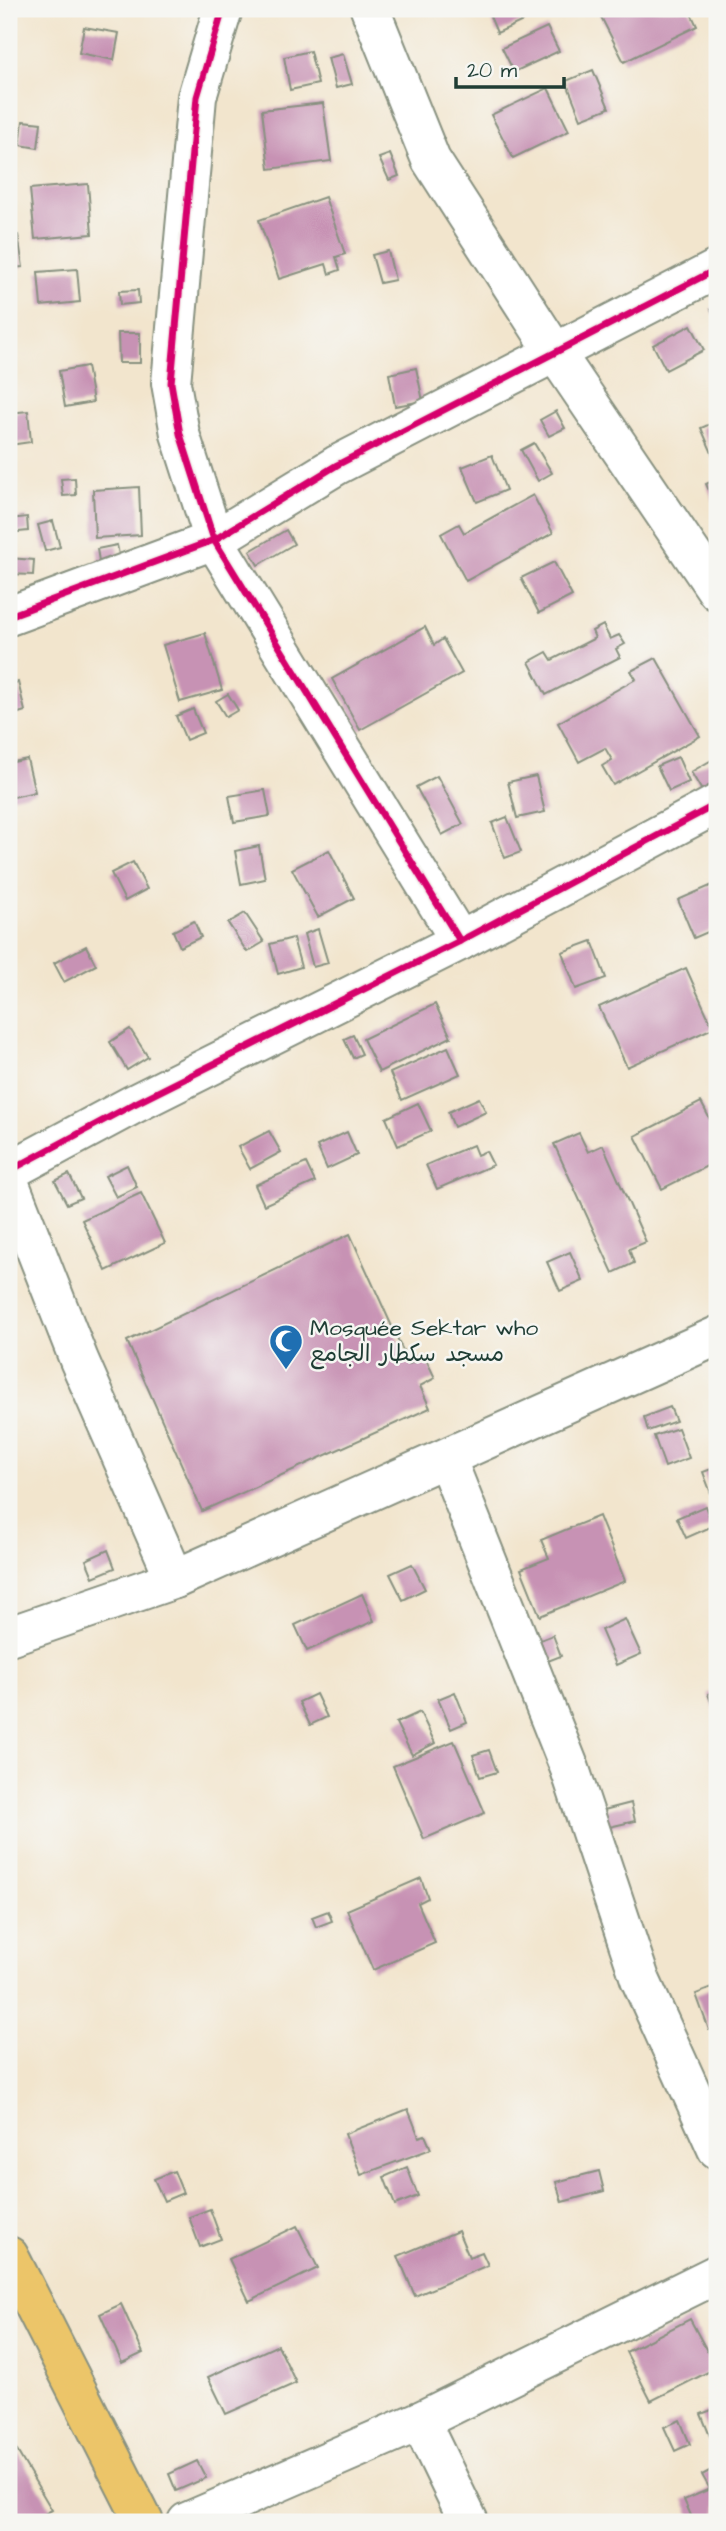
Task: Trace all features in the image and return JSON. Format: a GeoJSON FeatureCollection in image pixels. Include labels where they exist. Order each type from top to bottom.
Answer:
{"type":"FeatureCollection","features":[{"type":"Feature","properties":{"kind":"highway"},"geometry":{"type":"LineString","coordinates":[[9,2256],[144,2522]]}},
{"type":"Feature","properties":{"kind":"street"},"geometry":{"type":"LineString","coordinates":[[223,9],[197,97],[171,383],[180,433],[214,540],[460,941]]}},
{"type":"Feature","properties":{"kind":"street"},"geometry":{"type":"LineString","coordinates":[[370,9],[431,160],[556,354],[717,591]]}},
{"type":"Feature","properties":{"kind":"street"},"geometry":{"type":"LineString","coordinates":[[9,615],[214,540],[337,466],[717,269]]}},
{"type":"Feature","properties":{"kind":"street"},"geometry":{"type":"LineString","coordinates":[[9,1171],[134,1104],[460,941],[717,804]]}},
{"type":"Feature","properties":{"kind":"street"},"geometry":{"type":"LineString","coordinates":[[9,1182],[79,1360],[175,1579]]}},
{"type":"Feature","properties":{"kind":"street"},"geometry":{"type":"LineString","coordinates":[[9,1636],[175,1579],[447,1460],[717,1336]]}},
{"type":"Feature","properties":{"kind":"street"},"geometry":{"type":"LineString","coordinates":[[447,1460],[570,1769],[640,1979],[707,2094],[717,2149]]}},
{"type":"Feature","properties":{"kind":"street"},"geometry":{"type":"LineString","coordinates":[[187,2522],[419,2421],[717,2274]]}},
{"type":"Feature","properties":{"kind":"street"},"geometry":{"type":"LineString","coordinates":[[419,2421],[469,2522]]}},
{"type":"Feature","properties":{"kind":"building"},"geometry":{"type":"Polygon","coordinates":[[[487,9],[518,9],[523,21],[497,33],[487,9]]]}},
{"type":"Feature","properties":{"kind":"building"},"geometry":{"type":"Polygon","coordinates":[[[597,9],[689,9],[697,26],[624,62],[597,9]]]}},
{"type":"Feature","properties":{"kind":"building"},"geometry":{"type":"Polygon","coordinates":[[[84,27],[119,33],[114,60],[79,53],[84,27]]]}},
{"type":"Feature","properties":{"kind":"building"},"geometry":{"type":"Polygon","coordinates":[[[547,27],[559,51],[514,72],[502,48],[547,27]]]}},
{"type":"Feature","properties":{"kind":"building"},"geometry":{"type":"Polygon","coordinates":[[[310,51],[318,84],[290,90],[284,57],[310,51]]]}},
{"type":"Feature","properties":{"kind":"building"},"geometry":{"type":"Polygon","coordinates":[[[343,54],[352,84],[336,88],[328,58],[343,54]]]}},
{"type":"Feature","properties":{"kind":"building"},"geometry":{"type":"Polygon","coordinates":[[[593,70],[609,108],[581,119],[566,81],[593,70]]]}},
{"type":"Feature","properties":{"kind":"building"},"geometry":{"type":"Polygon","coordinates":[[[548,88],[569,131],[513,158],[491,115],[548,88]]]}},
{"type":"Feature","properties":{"kind":"building"},"geometry":{"type":"Polygon","coordinates":[[[323,103],[331,161],[269,169],[262,110],[323,103]]]}},
{"type":"Feature","properties":{"kind":"building"},"geometry":{"type":"Polygon","coordinates":[[[23,121],[41,123],[38,148],[20,145],[23,121]]]}},
{"type":"Feature","properties":{"kind":"building"},"geometry":{"type":"Polygon","coordinates":[[[390,154],[399,176],[389,180],[379,158],[390,154]]]}},
{"type":"Feature","properties":{"kind":"building"},"geometry":{"type":"Polygon","coordinates":[[[88,184],[92,234],[35,239],[30,189],[88,184]]]}},
{"type":"Feature","properties":{"kind":"building"},"geometry":{"type":"Polygon","coordinates":[[[325,197],[345,254],[336,257],[340,270],[329,274],[326,264],[279,279],[259,220],[325,197]]]}},
{"type":"Feature","properties":{"kind":"building"},"geometry":{"type":"Polygon","coordinates":[[[18,235],[23,267],[9,268],[9,236],[18,235]]]}},
{"type":"Feature","properties":{"kind":"building"},"geometry":{"type":"Polygon","coordinates":[[[388,251],[395,280],[380,283],[372,255],[388,251]]]}},
{"type":"Feature","properties":{"kind":"building"},"geometry":{"type":"Polygon","coordinates":[[[77,269],[80,302],[41,306],[38,272],[77,269]]]}},
{"type":"Feature","properties":{"kind":"building"},"geometry":{"type":"Polygon","coordinates":[[[138,290],[139,303],[120,305],[119,291],[138,290]]]}},
{"type":"Feature","properties":{"kind":"building"},"geometry":{"type":"Polygon","coordinates":[[[717,306],[717,321],[711,309],[717,306]]]}},
{"type":"Feature","properties":{"kind":"building"},"geometry":{"type":"Polygon","coordinates":[[[691,325],[704,350],[666,370],[653,345],[691,325]]]}},
{"type":"Feature","properties":{"kind":"building"},"geometry":{"type":"Polygon","coordinates":[[[118,333],[140,333],[140,363],[119,363],[118,333]]]}},
{"type":"Feature","properties":{"kind":"building"},"geometry":{"type":"Polygon","coordinates":[[[87,366],[93,402],[65,407],[59,371],[87,366]]]}},
{"type":"Feature","properties":{"kind":"building"},"geometry":{"type":"Polygon","coordinates":[[[416,368],[423,401],[395,406],[389,374],[416,368]]]}},
{"type":"Feature","properties":{"kind":"building"},"geometry":{"type":"Polygon","coordinates":[[[28,411],[31,442],[9,445],[9,413],[28,411]]]}},
{"type":"Feature","properties":{"kind":"building"},"geometry":{"type":"Polygon","coordinates":[[[556,411],[565,428],[549,436],[540,420],[556,411]]]}},
{"type":"Feature","properties":{"kind":"building"},"geometry":{"type":"Polygon","coordinates":[[[717,421],[717,459],[715,460],[701,428],[717,421]]]}},
{"type":"Feature","properties":{"kind":"building"},"geometry":{"type":"Polygon","coordinates":[[[534,443],[552,473],[538,481],[521,450],[534,443]]]}},
{"type":"Feature","properties":{"kind":"building"},"geometry":{"type":"Polygon","coordinates":[[[492,455],[506,490],[477,502],[462,467],[492,455]]]}},
{"type":"Feature","properties":{"kind":"building"},"geometry":{"type":"Polygon","coordinates":[[[75,478],[76,495],[63,496],[61,479],[75,478]]]}},
{"type":"Feature","properties":{"kind":"building"},"geometry":{"type":"Polygon","coordinates":[[[717,479],[717,508],[706,484],[717,479]]]}},
{"type":"Feature","properties":{"kind":"building"},"geometry":{"type":"Polygon","coordinates":[[[139,487],[141,535],[95,538],[93,490],[139,487]]]}},
{"type":"Feature","properties":{"kind":"building"},"geometry":{"type":"Polygon","coordinates":[[[533,495],[553,533],[466,581],[441,534],[459,524],[464,533],[533,495]]]}},
{"type":"Feature","properties":{"kind":"building"},"geometry":{"type":"Polygon","coordinates":[[[27,517],[28,531],[9,533],[9,519],[27,517]]]}},
{"type":"Feature","properties":{"kind":"building"},"geometry":{"type":"Polygon","coordinates":[[[53,521],[60,547],[45,551],[38,525],[53,521]]]}},
{"type":"Feature","properties":{"kind":"building"},"geometry":{"type":"Polygon","coordinates":[[[286,530],[294,544],[258,565],[250,551],[286,530]]]}},
{"type":"Feature","properties":{"kind":"building"},"geometry":{"type":"Polygon","coordinates":[[[117,545],[122,569],[101,573],[97,549],[117,545]]]}},
{"type":"Feature","properties":{"kind":"building"},"geometry":{"type":"Polygon","coordinates":[[[9,558],[34,560],[33,575],[9,574],[9,558]]]}},
{"type":"Feature","properties":{"kind":"building"},"geometry":{"type":"Polygon","coordinates":[[[554,562],[572,596],[539,613],[521,578],[554,562]]]}},
{"type":"Feature","properties":{"kind":"building"},"geometry":{"type":"Polygon","coordinates":[[[603,625],[610,639],[619,635],[625,644],[616,649],[620,657],[546,695],[529,662],[547,652],[552,660],[595,638],[592,631],[603,625]]]}},
{"type":"Feature","properties":{"kind":"building"},"geometry":{"type":"Polygon","coordinates":[[[425,627],[434,645],[443,639],[462,673],[360,730],[332,679],[425,627]]]}},
{"type":"Feature","properties":{"kind":"building"},"geometry":{"type":"Polygon","coordinates":[[[205,633],[222,690],[180,702],[163,645],[205,633]]]}},
{"type":"Feature","properties":{"kind":"building"},"geometry":{"type":"Polygon","coordinates":[[[656,658],[700,736],[613,785],[602,766],[612,760],[605,748],[579,762],[558,723],[636,679],[631,671],[656,658]]]}},
{"type":"Feature","properties":{"kind":"building"},"geometry":{"type":"Polygon","coordinates":[[[18,682],[25,711],[9,716],[9,685],[18,682]]]}},
{"type":"Feature","properties":{"kind":"building"},"geometry":{"type":"Polygon","coordinates":[[[228,694],[238,710],[226,717],[216,701],[228,694]]]}},
{"type":"Feature","properties":{"kind":"building"},"geometry":{"type":"Polygon","coordinates":[[[193,709],[203,733],[186,740],[176,716],[193,709]]]}},
{"type":"Feature","properties":{"kind":"building"},"geometry":{"type":"Polygon","coordinates":[[[678,757],[689,782],[669,791],[657,766],[678,757]]]}},
{"type":"Feature","properties":{"kind":"building"},"geometry":{"type":"Polygon","coordinates":[[[717,757],[717,796],[708,801],[691,772],[717,757]]]}},
{"type":"Feature","properties":{"kind":"building"},"geometry":{"type":"Polygon","coordinates":[[[27,759],[35,792],[9,798],[9,763],[27,759]]]}},
{"type":"Feature","properties":{"kind":"building"},"geometry":{"type":"Polygon","coordinates":[[[437,776],[463,824],[442,835],[416,787],[437,776]]]}},
{"type":"Feature","properties":{"kind":"building"},"geometry":{"type":"Polygon","coordinates":[[[536,776],[545,812],[517,818],[508,782],[536,776]]]}},
{"type":"Feature","properties":{"kind":"building"},"geometry":{"type":"Polygon","coordinates":[[[265,790],[270,816],[234,822],[229,796],[265,790]]]}},
{"type":"Feature","properties":{"kind":"building"},"geometry":{"type":"Polygon","coordinates":[[[507,817],[521,852],[505,858],[492,823],[507,817]]]}},
{"type":"Feature","properties":{"kind":"building"},"geometry":{"type":"Polygon","coordinates":[[[259,846],[265,879],[241,884],[235,851],[259,846]]]}},
{"type":"Feature","properties":{"kind":"building"},"geometry":{"type":"Polygon","coordinates":[[[329,850],[354,898],[318,917],[292,869],[329,850]]]}},
{"type":"Feature","properties":{"kind":"building"},"geometry":{"type":"Polygon","coordinates":[[[133,862],[147,889],[125,901],[111,873],[133,862]]]}},
{"type":"Feature","properties":{"kind":"building"},"geometry":{"type":"Polygon","coordinates":[[[717,883],[717,928],[694,938],[678,900],[717,883]]]}},
{"type":"Feature","properties":{"kind":"building"},"geometry":{"type":"Polygon","coordinates":[[[245,913],[264,942],[247,952],[228,923],[245,913]]]}},
{"type":"Feature","properties":{"kind":"building"},"geometry":{"type":"Polygon","coordinates":[[[194,921],[201,937],[180,947],[173,931],[194,921]]]}},
{"type":"Feature","properties":{"kind":"building"},"geometry":{"type":"Polygon","coordinates":[[[318,929],[328,963],[313,967],[304,934],[318,929]]]}},
{"type":"Feature","properties":{"kind":"building"},"geometry":{"type":"Polygon","coordinates":[[[293,938],[301,967],[278,974],[270,944],[293,938]]]}},
{"type":"Feature","properties":{"kind":"building"},"geometry":{"type":"Polygon","coordinates":[[[592,941],[606,978],[576,989],[562,952],[592,941]]]}},
{"type":"Feature","properties":{"kind":"building"},"geometry":{"type":"Polygon","coordinates":[[[86,946],[96,965],[64,982],[54,963],[86,946]]]}},
{"type":"Feature","properties":{"kind":"building"},"geometry":{"type":"Polygon","coordinates":[[[686,968],[713,1028],[627,1067],[599,1007],[686,968]]]}},
{"type":"Feature","properties":{"kind":"building"},"geometry":{"type":"Polygon","coordinates":[[[435,1004],[451,1037],[379,1072],[363,1039],[435,1004]]]}},
{"type":"Feature","properties":{"kind":"building"},"geometry":{"type":"Polygon","coordinates":[[[130,1029],[148,1057],[127,1070],[110,1042],[130,1029]]]}},
{"type":"Feature","properties":{"kind":"building"},"geometry":{"type":"Polygon","coordinates":[[[353,1035],[362,1054],[353,1058],[344,1039],[353,1035]]]}},
{"type":"Feature","properties":{"kind":"building"},"geometry":{"type":"Polygon","coordinates":[[[448,1047],[460,1074],[402,1100],[390,1073],[448,1047]]]}},
{"type":"Feature","properties":{"kind":"building"},"geometry":{"type":"Polygon","coordinates":[[[479,1098],[486,1112],[454,1127],[448,1112],[479,1098]]]}},
{"type":"Feature","properties":{"kind":"building"},"geometry":{"type":"Polygon","coordinates":[[[701,1102],[717,1133],[717,1161],[662,1189],[635,1136],[701,1102]]]}},
{"type":"Feature","properties":{"kind":"building"},"geometry":{"type":"Polygon","coordinates":[[[418,1103],[431,1131],[398,1146],[386,1118],[418,1103]]]}},
{"type":"Feature","properties":{"kind":"building"},"geometry":{"type":"Polygon","coordinates":[[[269,1131],[281,1152],[250,1169],[238,1147],[269,1131]]]}},
{"type":"Feature","properties":{"kind":"building"},"geometry":{"type":"Polygon","coordinates":[[[347,1132],[357,1155],[327,1169],[317,1146],[347,1132]]]}},
{"type":"Feature","properties":{"kind":"building"},"geometry":{"type":"Polygon","coordinates":[[[579,1133],[588,1152],[603,1145],[646,1242],[629,1249],[634,1263],[613,1273],[554,1144],[579,1133]]]}},
{"type":"Feature","properties":{"kind":"building"},"geometry":{"type":"Polygon","coordinates":[[[473,1145],[477,1155],[486,1151],[493,1165],[437,1189],[426,1165],[473,1145]]]}},
{"type":"Feature","properties":{"kind":"building"},"geometry":{"type":"Polygon","coordinates":[[[306,1163],[315,1182],[264,1205],[255,1185],[306,1163]]]}},
{"type":"Feature","properties":{"kind":"building"},"geometry":{"type":"Polygon","coordinates":[[[127,1165],[137,1187],[116,1197],[105,1176],[127,1165]]]}},
{"type":"Feature","properties":{"kind":"building"},"geometry":{"type":"Polygon","coordinates":[[[69,1174],[81,1198],[67,1204],[55,1181],[69,1174]]]}},
{"type":"Feature","properties":{"kind":"building"},"geometry":{"type":"Polygon","coordinates":[[[141,1193],[165,1243],[106,1271],[82,1220],[141,1193]]]}},
{"type":"Feature","properties":{"kind":"building","name":"Mosquée Sektar who مسجد سكطار الجامع"},"geometry":{"type":"Polygon","coordinates":[[[350,1234],[409,1364],[425,1357],[435,1378],[420,1386],[430,1408],[202,1511],[127,1341],[350,1234]]]}},
{"type":"Feature","properties":{"kind":"building"},"geometry":{"type":"Polygon","coordinates":[[[570,1252],[583,1281],[560,1291],[547,1262],[570,1252]]]}},
{"type":"Feature","properties":{"kind":"building"},"geometry":{"type":"Polygon","coordinates":[[[670,1407],[676,1421],[648,1431],[644,1417],[670,1407]]]}},
{"type":"Feature","properties":{"kind":"building"},"geometry":{"type":"Polygon","coordinates":[[[678,1428],[689,1458],[665,1467],[654,1436],[678,1428]]]}},
{"type":"Feature","properties":{"kind":"building"},"geometry":{"type":"Polygon","coordinates":[[[717,1467],[717,1499],[714,1501],[703,1472],[717,1467]]]}},
{"type":"Feature","properties":{"kind":"building"},"geometry":{"type":"Polygon","coordinates":[[[705,1506],[713,1526],[686,1538],[677,1518],[705,1506]]]}},
{"type":"Feature","properties":{"kind":"building"},"geometry":{"type":"Polygon","coordinates":[[[599,1516],[625,1581],[540,1616],[521,1569],[549,1558],[541,1540],[599,1516]]]}},
{"type":"Feature","properties":{"kind":"building"},"geometry":{"type":"Polygon","coordinates":[[[108,1550],[115,1568],[93,1577],[86,1560],[108,1550]]]}},
{"type":"Feature","properties":{"kind":"building"},"geometry":{"type":"Polygon","coordinates":[[[412,1564],[425,1589],[403,1600],[390,1574],[412,1564]]]}},
{"type":"Feature","properties":{"kind":"building"},"geometry":{"type":"Polygon","coordinates":[[[362,1594],[374,1621],[307,1651],[295,1625],[362,1594]]]}},
{"type":"Feature","properties":{"kind":"building"},"geometry":{"type":"Polygon","coordinates":[[[625,1619],[641,1654],[616,1665],[601,1630],[625,1619]]]}},
{"type":"Feature","properties":{"kind":"building"},"geometry":{"type":"Polygon","coordinates":[[[553,1635],[561,1656],[548,1661],[540,1640],[553,1635]]]}},
{"type":"Feature","properties":{"kind":"building"},"geometry":{"type":"Polygon","coordinates":[[[716,1690],[717,1708],[714,1709],[708,1694],[716,1690]]]}},
{"type":"Feature","properties":{"kind":"building"},"geometry":{"type":"Polygon","coordinates":[[[455,1692],[467,1722],[451,1729],[438,1699],[455,1692]]]}},
{"type":"Feature","properties":{"kind":"building"},"geometry":{"type":"Polygon","coordinates":[[[316,1694],[327,1717],[310,1725],[299,1702],[316,1694]]]}},
{"type":"Feature","properties":{"kind":"building"},"geometry":{"type":"Polygon","coordinates":[[[420,1712],[435,1743],[412,1755],[396,1723],[420,1712]]]}},
{"type":"Feature","properties":{"kind":"building"},"geometry":{"type":"Polygon","coordinates":[[[454,1741],[485,1813],[424,1839],[393,1766],[454,1741]]]}},
{"type":"Feature","properties":{"kind":"building"},"geometry":{"type":"Polygon","coordinates":[[[489,1750],[497,1772],[480,1777],[473,1755],[489,1750]]]}},
{"type":"Feature","properties":{"kind":"building"},"geometry":{"type":"Polygon","coordinates":[[[631,1803],[635,1821],[605,1828],[600,1811],[631,1803]]]}},
{"type":"Feature","properties":{"kind":"building"},"geometry":{"type":"Polygon","coordinates":[[[421,1878],[428,1898],[418,1903],[435,1943],[373,1970],[347,1910],[421,1878]]]}},
{"type":"Feature","properties":{"kind":"building"},"geometry":{"type":"Polygon","coordinates":[[[328,1911],[332,1921],[316,1927],[312,1917],[328,1911]]]}},
{"type":"Feature","properties":{"kind":"building"},"geometry":{"type":"Polygon","coordinates":[[[717,1986],[717,2027],[709,2030],[696,1994],[717,1986]]]}},
{"type":"Feature","properties":{"kind":"building"},"geometry":{"type":"Polygon","coordinates":[[[408,2109],[419,2137],[425,2135],[431,2149],[361,2175],[345,2134],[408,2109]]]}},
{"type":"Feature","properties":{"kind":"building"},"geometry":{"type":"Polygon","coordinates":[[[407,2167],[418,2196],[395,2205],[384,2177],[407,2167]]]}},
{"type":"Feature","properties":{"kind":"building"},"geometry":{"type":"Polygon","coordinates":[[[174,2171],[183,2193],[164,2201],[154,2179],[174,2171]]]}},
{"type":"Feature","properties":{"kind":"building"},"geometry":{"type":"Polygon","coordinates":[[[599,2171],[604,2191],[562,2202],[556,2182],[599,2171]]]}},
{"type":"Feature","properties":{"kind":"building"},"geometry":{"type":"Polygon","coordinates":[[[210,2209],[221,2239],[200,2247],[189,2217],[210,2209]]]}},
{"type":"Feature","properties":{"kind":"building"},"geometry":{"type":"Polygon","coordinates":[[[297,2226],[318,2268],[249,2301],[229,2259],[297,2226]]]}},
{"type":"Feature","properties":{"kind":"building"},"geometry":{"type":"Polygon","coordinates":[[[458,2231],[469,2257],[482,2252],[488,2265],[415,2296],[398,2256],[458,2231]]]}},
{"type":"Feature","properties":{"kind":"building"},"geometry":{"type":"Polygon","coordinates":[[[121,2304],[143,2353],[122,2363],[100,2314],[121,2304]]]}},
{"type":"Feature","properties":{"kind":"building"},"geometry":{"type":"Polygon","coordinates":[[[690,2319],[716,2368],[651,2401],[626,2352],[690,2319]]]}},
{"type":"Feature","properties":{"kind":"building"},"geometry":{"type":"Polygon","coordinates":[[[278,2345],[296,2383],[226,2414],[208,2377],[278,2345]]]}},
{"type":"Feature","properties":{"kind":"building"},"geometry":{"type":"Polygon","coordinates":[[[717,2408],[717,2439],[712,2441],[701,2414],[717,2408]]]}},
{"type":"Feature","properties":{"kind":"building"},"geometry":{"type":"Polygon","coordinates":[[[680,2420],[690,2444],[675,2451],[664,2427],[680,2420]]]}},
{"type":"Feature","properties":{"kind":"building"},"geometry":{"type":"Polygon","coordinates":[[[10,2439],[52,2510],[30,2522],[9,2522],[10,2439]]]}},
{"type":"Feature","properties":{"kind":"building"},"geometry":{"type":"Polygon","coordinates":[[[197,2461],[206,2478],[176,2491],[169,2474],[197,2461]]]}},
{"type":"Feature","properties":{"kind":"building"},"geometry":{"type":"Polygon","coordinates":[[[717,2467],[717,2522],[694,2522],[684,2500],[710,2489],[702,2475],[717,2467]]]}},
{"type":"Feature","properties":{"kind":"cycle path"},"geometry":{"type":"LineString","coordinates":[[223,9],[197,97],[171,383],[180,434],[214,540],[460,941]]}},
{"type":"Feature","properties":{"kind":"cycle path"},"geometry":{"type":"LineString","coordinates":[[9,616],[214,540],[337,465],[717,269]]}},
{"type":"Feature","properties":{"kind":"cycle path"},"geometry":{"type":"LineString","coordinates":[[9,1171],[134,1104],[460,941],[717,804]]}},
{"type":"Feature","properties":{"kind":"place","name":"Mosquée Sektar who مسجد سكطار الجامع"},"geometry":{"type":"Point","coordinates":[286,1371]}}]}
